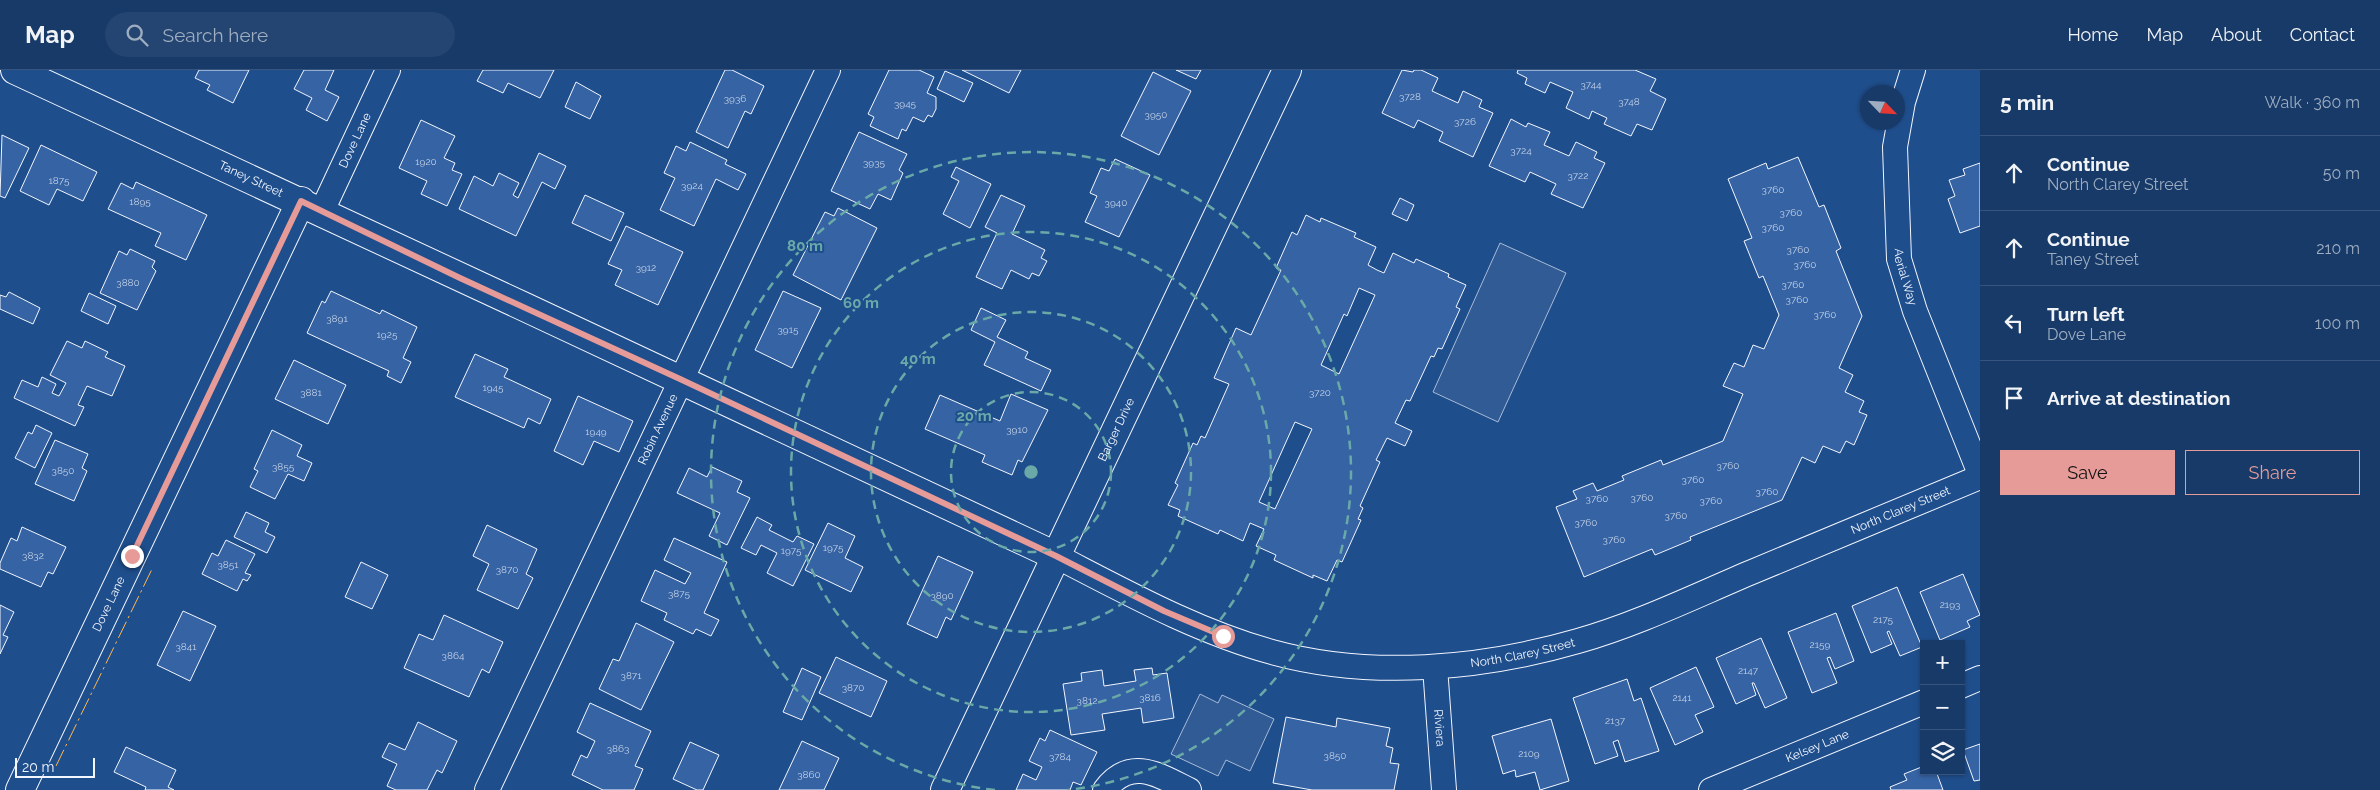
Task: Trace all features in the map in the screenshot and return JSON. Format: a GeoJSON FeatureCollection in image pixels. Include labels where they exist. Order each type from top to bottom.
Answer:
{"type":"FeatureCollection","features":[{"type":"Feature","properties":{"kind":"street","name":"Taney Street"},"geometry":{"type":"LineString","coordinates":[[15,70],[312,206],[460,278],[1056,556]]}},
{"type":"Feature","properties":{"kind":"street","name":"Dove Lane"},"geometry":{"type":"LineString","coordinates":[[20,790],[312,206],[388,70]]}},
{"type":"Feature","properties":{"kind":"street","name":"Robin Avenue"},"geometry":{"type":"LineString","coordinates":[[487,790],[828,70]]}},
{"type":"Feature","properties":{"kind":"street","name":"Barger Drive"},"geometry":{"type":"LineString","coordinates":[[945,790],[1286,70]]}},
{"type":"Feature","properties":{"kind":"street","name":"Aerial Way"},"geometry":{"type":"LineString","coordinates":[[1913,70],[1903,102],[1896,147],[1899,260],[1915,311],[1980,476]]}},
{"type":"Feature","properties":{"kind":"street","name":"North Clarey Street"},"geometry":{"type":"LineString","coordinates":[[1056,556],[1164,611],[1223,636],[1273,652],[1327,662],[1374,667],[1435,667],[1518,656],[1579,641],[1641,618],[1980,476]]}},
{"type":"Feature","properties":{"kind":"street","name":"Riviera"},"geometry":{"type":"LineString","coordinates":[[1435,667],[1444,790]]}},
{"type":"Feature","properties":{"kind":"street"},"geometry":{"type":"LineString","coordinates":[[1963,685],[1980,678]]}},
{"type":"Feature","properties":{"kind":"street","name":"Kelsey Lane"},"geometry":{"type":"LineString","coordinates":[[1711,790],[1920,704]]}},
{"type":"Feature","properties":{"kind":"street"},"geometry":{"type":"LineString","coordinates":[[1105,790],[1111,781],[1126,772],[1145,771],[1162,776],[1189,790]]}},
{"type":"Feature","properties":{"kind":"shaded area"},"geometry":{"type":"Polygon","coordinates":[[[1500,243],[1566,273],[1498,422],[1433,392],[1500,243]]]}},
{"type":"Feature","properties":{"kind":"shaded area"},"geometry":{"type":"Polygon","coordinates":[[[1200,694],[1218,703],[1222,695],[1274,719],[1250,771],[1226,760],[1218,776],[1171,754],[1200,694]]]}},
{"type":"Feature","properties":{"kind":"building"},"geometry":{"type":"Polygon","coordinates":[[[199,70],[249,70],[233,103],[207,90],[210,85],[195,78],[199,70]]]}},
{"type":"Feature","properties":{"kind":"building"},"geometry":{"type":"Polygon","coordinates":[[[304,70],[334,70],[325,90],[339,97],[327,121],[306,110],[312,98],[294,89],[304,70]]]}},
{"type":"Feature","properties":{"kind":"building"},"geometry":{"type":"Polygon","coordinates":[[[483,70],[554,70],[540,98],[508,83],[503,93],[477,81],[483,70]]]}},
{"type":"Feature","properties":{"kind":"building"},"geometry":{"type":"Polygon","coordinates":[[[725,70],[732,70],[764,86],[751,114],[745,111],[728,148],[696,132],[725,70]]]}},
{"type":"Feature","properties":{"kind":"building"},"geometry":{"type":"Polygon","coordinates":[[[889,70],[919,70],[934,77],[927,93],[936,97],[936,109],[932,117],[928,115],[924,122],[913,117],[906,131],[902,129],[898,139],[870,126],[874,117],[868,114],[889,70]]]}},
{"type":"Feature","properties":{"kind":"building"},"geometry":{"type":"Polygon","coordinates":[[[962,70],[1021,70],[1009,93],[962,70]]]}},
{"type":"Feature","properties":{"kind":"building"},"geometry":{"type":"Polygon","coordinates":[[[1176,70],[1201,70],[1196,79],[1176,70]]]}},
{"type":"Feature","properties":{"kind":"building"},"geometry":{"type":"Polygon","coordinates":[[[1402,70],[1413,72],[1414,70],[1421,70],[1438,78],[1432,91],[1458,103],[1463,91],[1482,100],[1479,107],[1493,113],[1473,157],[1439,141],[1443,132],[1418,120],[1414,128],[1382,113],[1402,70]]]}},
{"type":"Feature","properties":{"kind":"building"},"geometry":{"type":"Polygon","coordinates":[[[1518,70],[1635,70],[1656,79],[1650,91],[1666,99],[1652,130],[1637,124],[1631,136],[1604,124],[1607,118],[1592,111],[1589,119],[1566,108],[1573,92],[1550,82],[1545,93],[1525,84],[1527,78],[1517,73],[1518,70]]]}},
{"type":"Feature","properties":{"kind":"building"},"geometry":{"type":"Polygon","coordinates":[[[945,71],[973,83],[964,102],[937,89],[945,71]]]}},
{"type":"Feature","properties":{"kind":"building"},"geometry":{"type":"Polygon","coordinates":[[[1153,72],[1191,91],[1159,155],[1121,136],[1153,72]]]}},
{"type":"Feature","properties":{"kind":"building"},"geometry":{"type":"Polygon","coordinates":[[[576,82],[601,96],[590,119],[565,107],[576,82]]]}},
{"type":"Feature","properties":{"kind":"building"},"geometry":{"type":"Polygon","coordinates":[[[1511,119],[1526,127],[1528,123],[1550,132],[1544,145],[1569,156],[1576,142],[1597,152],[1594,158],[1605,163],[1583,208],[1551,194],[1556,184],[1530,172],[1525,182],[1489,166],[1511,119]]]}},
{"type":"Feature","properties":{"kind":"building"},"geometry":{"type":"Polygon","coordinates":[[[421,120],[455,136],[444,158],[455,163],[452,170],[462,174],[447,206],[421,194],[427,181],[399,168],[421,120]]]}},
{"type":"Feature","properties":{"kind":"building"},"geometry":{"type":"Polygon","coordinates":[[[859,132],[907,154],[899,170],[903,173],[891,200],[878,194],[870,209],[831,191],[859,132]]]}},
{"type":"Feature","properties":{"kind":"building"},"geometry":{"type":"Polygon","coordinates":[[[2,135],[29,148],[5,198],[0,196],[2,135]]]}},
{"type":"Feature","properties":{"kind":"building"},"geometry":{"type":"Polygon","coordinates":[[[690,142],[727,160],[725,164],[746,174],[738,190],[716,179],[694,226],[660,210],[675,178],[664,173],[676,146],[686,151],[690,142]]]}},
{"type":"Feature","properties":{"kind":"building"},"geometry":{"type":"Polygon","coordinates":[[[41,145],[97,172],[83,201],[57,189],[49,205],[20,191],[41,145]]]}},
{"type":"Feature","properties":{"kind":"building"},"geometry":{"type":"Polygon","coordinates":[[[539,153],[566,166],[555,189],[542,182],[516,236],[459,209],[474,176],[493,186],[499,173],[519,183],[513,195],[518,198],[539,153]]]}},
{"type":"Feature","properties":{"kind":"building"},"geometry":{"type":"Polygon","coordinates":[[[1798,157],[1819,207],[1824,205],[1841,248],[1836,251],[1862,316],[1839,368],[1853,375],[1845,392],[1864,401],[1859,412],[1867,415],[1854,445],[1846,441],[1840,453],[1823,446],[1815,463],[1802,457],[1782,500],[1690,537],[1691,540],[1655,555],[1652,549],[1584,577],[1556,507],[1577,499],[1573,491],[1593,483],[1597,491],[1624,480],[1622,476],[1661,460],[1663,465],[1723,441],[1743,394],[1723,386],[1734,363],[1744,367],[1753,345],[1764,349],[1779,315],[1763,276],[1759,278],[1744,241],[1752,238],[1728,179],[1766,163],[1768,169],[1798,157]]]}},
{"type":"Feature","properties":{"kind":"building"},"geometry":{"type":"Polygon","coordinates":[[[1115,159],[1150,175],[1119,237],[1085,222],[1097,196],[1090,193],[1101,168],[1109,171],[1115,159]]]}},
{"type":"Feature","properties":{"kind":"building"},"geometry":{"type":"Polygon","coordinates":[[[1980,163],[1980,226],[1960,233],[1948,199],[1955,196],[1949,180],[1965,175],[1963,169],[1980,163]]]}},
{"type":"Feature","properties":{"kind":"building"},"geometry":{"type":"Polygon","coordinates":[[[956,167],[991,184],[970,228],[943,214],[959,181],[951,177],[956,167]]]}},
{"type":"Feature","properties":{"kind":"building"},"geometry":{"type":"Polygon","coordinates":[[[136,182],[207,215],[186,260],[155,246],[161,233],[108,209],[121,183],[133,189],[136,182]]]}},
{"type":"Feature","properties":{"kind":"building"},"geometry":{"type":"Polygon","coordinates":[[[585,195],[624,213],[611,241],[572,223],[585,195]]]}},
{"type":"Feature","properties":{"kind":"building"},"geometry":{"type":"Polygon","coordinates":[[[1001,195],[1025,206],[1012,234],[1045,250],[1041,258],[1047,261],[1039,276],[1032,273],[1029,279],[1011,270],[1002,289],[976,277],[997,233],[985,227],[1001,195]]]}},
{"type":"Feature","properties":{"kind":"building"},"geometry":{"type":"Polygon","coordinates":[[[1400,198],[1414,205],[1407,221],[1392,214],[1400,198]]]}},
{"type":"Feature","properties":{"kind":"building"},"geometry":{"type":"Polygon","coordinates":[[[838,208],[877,228],[841,300],[793,275],[825,212],[834,216],[838,208]]]}},
{"type":"Feature","properties":{"kind":"building"},"geometry":{"type":"Polygon","coordinates":[[[1306,215],[1320,222],[1321,218],[1356,233],[1354,237],[1376,247],[1368,265],[1377,270],[1384,273],[1393,253],[1414,263],[1416,259],[1449,274],[1448,277],[1466,285],[1456,307],[1460,309],[1442,349],[1438,348],[1434,357],[1431,356],[1410,401],[1406,400],[1395,423],[1412,431],[1405,446],[1387,438],[1376,460],[1380,462],[1360,506],[1363,508],[1358,519],[1361,520],[1342,562],[1337,560],[1327,581],[1313,575],[1313,578],[1274,560],[1276,555],[1256,546],[1264,529],[1250,523],[1243,541],[1220,530],[1218,534],[1178,516],[1180,510],[1168,505],[1178,485],[1175,483],[1193,443],[1197,445],[1201,436],[1205,438],[1229,384],[1214,378],[1236,328],[1251,335],[1281,270],[1276,268],[1292,232],[1297,235],[1306,215]],[[1359,288],[1347,316],[1344,314],[1321,365],[1339,374],[1375,295],[1359,288]],[[1295,422],[1259,502],[1275,509],[1312,429],[1295,422]]]}},
{"type":"Feature","properties":{"kind":"building"},"geometry":{"type":"Polygon","coordinates":[[[626,226],[683,252],[658,305],[615,285],[622,270],[608,264],[626,226]]]}},
{"type":"Feature","properties":{"kind":"building"},"geometry":{"type":"Polygon","coordinates":[[[130,249],[155,261],[152,267],[156,271],[137,310],[100,293],[119,251],[127,255],[130,249]]]}},
{"type":"Feature","properties":{"kind":"building"},"geometry":{"type":"Polygon","coordinates":[[[331,291],[380,314],[382,310],[417,327],[403,358],[411,362],[401,383],[387,376],[389,371],[307,333],[322,301],[325,303],[331,291]]]}},
{"type":"Feature","properties":{"kind":"building"},"geometry":{"type":"Polygon","coordinates":[[[783,291],[821,308],[792,368],[755,350],[783,291]]]}},
{"type":"Feature","properties":{"kind":"building"},"geometry":{"type":"Polygon","coordinates":[[[9,292],[40,308],[33,324],[0,309],[0,295],[6,297],[9,292]]]}},
{"type":"Feature","properties":{"kind":"building"},"geometry":{"type":"Polygon","coordinates":[[[89,293],[116,306],[108,324],[81,311],[89,293]]]}},
{"type":"Feature","properties":{"kind":"building"},"geometry":{"type":"Polygon","coordinates":[[[981,308],[1006,320],[997,337],[1028,352],[1025,358],[1051,370],[1041,391],[984,365],[995,342],[971,330],[981,308]]]}},
{"type":"Feature","properties":{"kind":"building"},"geometry":{"type":"Polygon","coordinates":[[[67,341],[82,348],[85,341],[108,352],[105,357],[125,366],[112,396],[87,386],[78,405],[84,407],[75,426],[14,398],[22,380],[38,387],[42,377],[56,384],[52,393],[59,396],[66,383],[50,375],[67,341]]]}},
{"type":"Feature","properties":{"kind":"building"},"geometry":{"type":"Polygon","coordinates":[[[475,354],[508,369],[504,377],[551,399],[540,424],[528,418],[524,428],[455,397],[475,354]]]}},
{"type":"Feature","properties":{"kind":"building"},"geometry":{"type":"Polygon","coordinates":[[[294,360],[346,385],[328,424],[275,399],[294,360]]]}},
{"type":"Feature","properties":{"kind":"building"},"geometry":{"type":"Polygon","coordinates":[[[1011,394],[1048,410],[1022,462],[1018,460],[1012,475],[982,462],[985,455],[925,429],[940,395],[1000,421],[1011,394]]]}},
{"type":"Feature","properties":{"kind":"building"},"geometry":{"type":"Polygon","coordinates":[[[578,396],[633,421],[619,452],[594,441],[583,465],[554,451],[578,396]]]}},
{"type":"Feature","properties":{"kind":"building"},"geometry":{"type":"Polygon","coordinates":[[[36,425],[52,433],[35,468],[15,458],[28,432],[32,434],[36,425]]]}},
{"type":"Feature","properties":{"kind":"building"},"geometry":{"type":"Polygon","coordinates":[[[272,430],[302,445],[297,456],[312,463],[304,481],[288,474],[275,499],[250,487],[258,471],[254,469],[272,430]]]}},
{"type":"Feature","properties":{"kind":"building"},"geometry":{"type":"Polygon","coordinates":[[[55,440],[88,454],[82,468],[87,471],[74,501],[35,484],[55,440]]]}},
{"type":"Feature","properties":{"kind":"building"},"geometry":{"type":"Polygon","coordinates":[[[712,467],[742,481],[737,492],[750,498],[727,545],[709,536],[720,513],[677,493],[689,468],[707,477],[712,467]]]}},
{"type":"Feature","properties":{"kind":"building"},"geometry":{"type":"Polygon","coordinates":[[[246,512],[269,523],[265,532],[275,537],[267,553],[234,537],[246,512]]]}},
{"type":"Feature","properties":{"kind":"building"},"geometry":{"type":"Polygon","coordinates":[[[757,517],[772,525],[769,530],[793,542],[797,536],[814,544],[793,586],[767,573],[777,553],[761,545],[756,555],[741,548],[757,517]]]}},
{"type":"Feature","properties":{"kind":"building"},"geometry":{"type":"Polygon","coordinates":[[[828,523],[855,536],[845,558],[863,567],[851,592],[805,570],[828,523]]]}},
{"type":"Feature","properties":{"kind":"building"},"geometry":{"type":"Polygon","coordinates":[[[487,525],[537,549],[526,574],[533,578],[518,609],[477,590],[489,564],[473,556],[487,525]]]}},
{"type":"Feature","properties":{"kind":"building"},"geometry":{"type":"Polygon","coordinates":[[[22,527],[66,547],[53,574],[48,572],[41,587],[0,569],[0,563],[11,538],[17,541],[22,527]]]}},
{"type":"Feature","properties":{"kind":"building"},"geometry":{"type":"Polygon","coordinates":[[[674,538],[727,562],[704,613],[719,620],[711,636],[696,629],[693,634],[664,620],[667,613],[641,601],[655,570],[685,584],[691,573],[664,560],[674,538]]]}},
{"type":"Feature","properties":{"kind":"building"},"geometry":{"type":"Polygon","coordinates":[[[226,540],[255,554],[245,573],[251,575],[247,581],[243,579],[237,591],[202,574],[212,553],[218,556],[226,540]]]}},
{"type":"Feature","properties":{"kind":"building"},"geometry":{"type":"Polygon","coordinates":[[[938,556],[973,572],[951,620],[946,617],[937,638],[907,624],[938,556]]]}},
{"type":"Feature","properties":{"kind":"building"},"geometry":{"type":"Polygon","coordinates":[[[361,562],[388,575],[372,609],[345,597],[361,562]]]}},
{"type":"Feature","properties":{"kind":"building"},"geometry":{"type":"Polygon","coordinates":[[[1963,574],[1980,615],[1967,621],[1970,627],[1940,640],[1920,592],[1963,574]]]}},
{"type":"Feature","properties":{"kind":"building"},"geometry":{"type":"Polygon","coordinates":[[[1897,587],[1920,642],[1920,648],[1900,656],[1889,631],[1887,632],[1892,644],[1871,653],[1852,606],[1897,587]]]}},
{"type":"Feature","properties":{"kind":"building"},"geometry":{"type":"Polygon","coordinates":[[[0,605],[14,612],[3,635],[8,637],[0,654],[0,605]]]}},
{"type":"Feature","properties":{"kind":"building"},"geometry":{"type":"Polygon","coordinates":[[[183,611],[216,626],[190,681],[157,665],[183,611]]]}},
{"type":"Feature","properties":{"kind":"building"},"geometry":{"type":"Polygon","coordinates":[[[1836,613],[1854,661],[1835,669],[1830,657],[1827,658],[1837,683],[1812,693],[1788,632],[1836,613]]]}},
{"type":"Feature","properties":{"kind":"building"},"geometry":{"type":"Polygon","coordinates":[[[444,615],[503,642],[489,673],[482,669],[469,697],[404,668],[419,634],[433,640],[444,615]]]}},
{"type":"Feature","properties":{"kind":"building"},"geometry":{"type":"Polygon","coordinates":[[[636,623],[674,642],[641,710],[599,689],[613,659],[619,661],[636,623]]]}},
{"type":"Feature","properties":{"kind":"building"},"geometry":{"type":"Polygon","coordinates":[[[1761,638],[1787,698],[1765,708],[1754,683],[1752,683],[1756,695],[1736,704],[1716,658],[1761,638]]]}},
{"type":"Feature","properties":{"kind":"building"},"geometry":{"type":"Polygon","coordinates":[[[836,657],[887,681],[871,717],[819,693],[836,657]]]}},
{"type":"Feature","properties":{"kind":"building"},"geometry":{"type":"Polygon","coordinates":[[[1696,667],[1714,707],[1695,715],[1703,732],[1675,745],[1650,688],[1696,667]]]}},
{"type":"Feature","properties":{"kind":"building"},"geometry":{"type":"Polygon","coordinates":[[[802,668],[821,677],[802,720],[783,712],[802,668]]]}},
{"type":"Feature","properties":{"kind":"building"},"geometry":{"type":"Polygon","coordinates":[[[1152,668],[1153,675],[1167,673],[1174,718],[1143,723],[1141,708],[1102,714],[1105,730],[1071,735],[1063,684],[1082,681],[1081,673],[1102,670],[1104,686],[1136,681],[1134,670],[1152,668]]]}},
{"type":"Feature","properties":{"kind":"building"},"geometry":{"type":"Polygon","coordinates":[[[1627,679],[1634,701],[1641,698],[1659,751],[1625,762],[1618,740],[1613,742],[1618,756],[1595,764],[1573,698],[1627,679]]]}},
{"type":"Feature","properties":{"kind":"building"},"geometry":{"type":"Polygon","coordinates":[[[590,703],[651,731],[635,766],[643,769],[634,790],[603,790],[572,775],[581,755],[587,758],[595,741],[577,732],[590,703]]]}},
{"type":"Feature","properties":{"kind":"building"},"geometry":{"type":"Polygon","coordinates":[[[1286,717],[1336,727],[1337,718],[1390,728],[1386,746],[1393,748],[1390,763],[1399,764],[1394,790],[1312,790],[1273,783],[1286,717]]]}},
{"type":"Feature","properties":{"kind":"building"},"geometry":{"type":"Polygon","coordinates":[[[1551,719],[1569,781],[1540,790],[1535,772],[1516,777],[1515,770],[1503,774],[1492,736],[1551,719]]]}},
{"type":"Feature","properties":{"kind":"building"},"geometry":{"type":"Polygon","coordinates":[[[418,722],[457,741],[442,773],[437,770],[427,790],[396,790],[387,786],[397,764],[382,757],[389,743],[405,750],[418,722]]]}},
{"type":"Feature","properties":{"kind":"building"},"geometry":{"type":"Polygon","coordinates":[[[1050,730],[1097,752],[1081,785],[1073,782],[1070,790],[1016,790],[1023,774],[1036,780],[1042,767],[1029,761],[1040,738],[1045,741],[1050,730]]]}},
{"type":"Feature","properties":{"kind":"building"},"geometry":{"type":"Polygon","coordinates":[[[802,741],[839,758],[824,790],[779,790],[802,741]]]}},
{"type":"Feature","properties":{"kind":"building"},"geometry":{"type":"Polygon","coordinates":[[[690,742],[719,755],[703,790],[697,790],[673,779],[690,742]]]}},
{"type":"Feature","properties":{"kind":"building"},"geometry":{"type":"Polygon","coordinates":[[[1980,744],[1980,780],[1974,781],[1965,756],[1965,749],[1980,744]]]}},
{"type":"Feature","properties":{"kind":"building"},"geometry":{"type":"Polygon","coordinates":[[[126,747],[176,770],[168,787],[174,790],[145,790],[146,787],[114,772],[126,747]]]}},
{"type":"Feature","properties":{"kind":"building"},"geometry":{"type":"Polygon","coordinates":[[[1920,768],[1920,775],[1937,775],[1943,790],[1891,790],[1890,787],[1907,780],[1904,774],[1920,768]]]}},
{"type":"Feature","properties":{"kind":"power"},"geometry":{"type":"LineString","coordinates":[[56,766],[153,567]]}},
{"type":"Feature","properties":{"kind":"route"},"geometry":{"type":"LineString","coordinates":[[132,556],[301,201],[460,278],[1056,556],[1164,611],[1223,636]]}}]}
